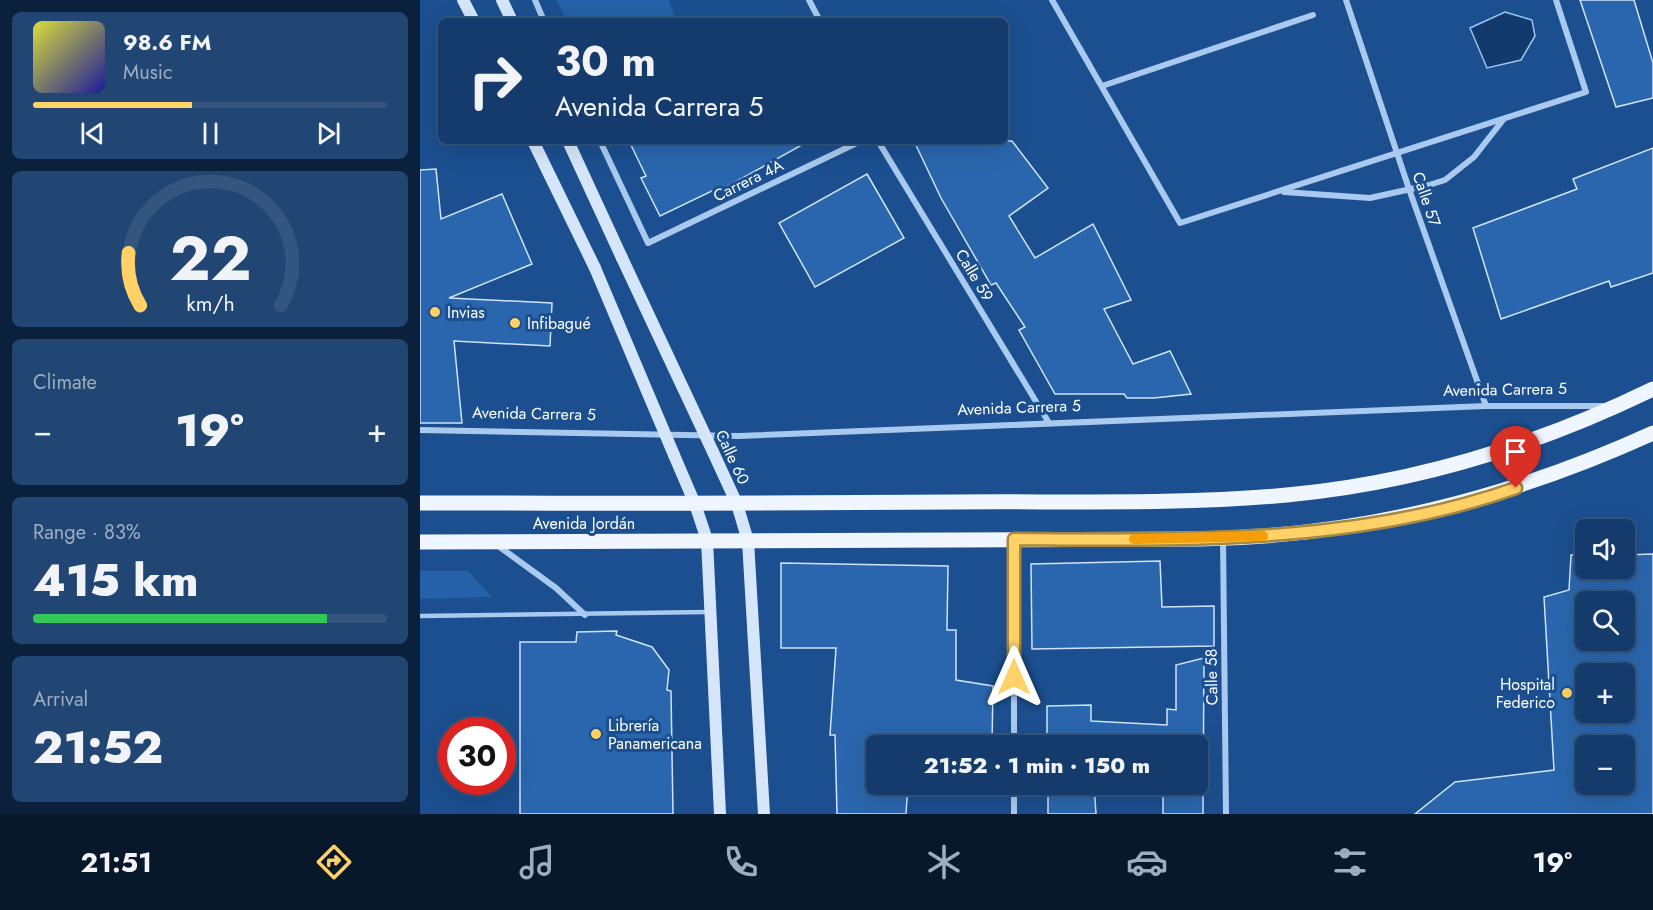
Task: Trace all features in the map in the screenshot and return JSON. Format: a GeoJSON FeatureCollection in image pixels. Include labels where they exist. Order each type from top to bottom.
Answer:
{"type":"FeatureCollection","features":[{"type":"Feature","properties":{"kind":"main road"},"geometry":{"type":"LineString","coordinates":[[463,0],[472,18]]}},
{"type":"Feature","properties":{"kind":"main road"},"geometry":{"type":"LineString","coordinates":[[502,0],[511,18]]}},
{"type":"Feature","properties":{"kind":"main road"},"geometry":{"type":"LineString","coordinates":[[533,144],[595,268],[695,504],[707,540],[720,814]]}},
{"type":"Feature","properties":{"kind":"main road","name":"Calle 60"},"geometry":{"type":"LineString","coordinates":[[569,144],[737,504],[748,541],[764,814]]}},
{"type":"Feature","properties":{"kind":"main road","name":"Avenida Carrera 5"},"geometry":{"type":"LineString","coordinates":[[737,504],[1194,499],[1286,495],[1415,475],[1483,457],[1551,434],[1619,406],[1653,389]]}},
{"type":"Feature","properties":{"kind":"main road"},"geometry":{"type":"LineString","coordinates":[[748,541],[1223,539],[1364,525],[1499,494],[1568,470],[1653,433]]}},
{"type":"Feature","properties":{"kind":"main road","name":"Avenida Jordán"},"geometry":{"type":"LineString","coordinates":[[420,502],[737,504]]}},
{"type":"Feature","properties":{"kind":"main road","name":"Avenida Jordán"},"geometry":{"type":"LineString","coordinates":[[420,542],[748,541]]}},
{"type":"Feature","properties":{"kind":"street"},"geometry":{"type":"LineString","coordinates":[[535,0],[543,18]]}},
{"type":"Feature","properties":{"kind":"street"},"geometry":{"type":"LineString","coordinates":[[809,0],[818,18]]}},
{"type":"Feature","properties":{"kind":"street"},"geometry":{"type":"LineString","coordinates":[[1052,0],[1180,223],[1586,92],[1556,0]]}},
{"type":"Feature","properties":{"kind":"street","name":"Calle 57"},"geometry":{"type":"LineString","coordinates":[[1346,0],[1409,189],[1486,406]]}},
{"type":"Feature","properties":{"kind":"street"},"geometry":{"type":"LineString","coordinates":[[1102,86],[1313,15]]}},
{"type":"Feature","properties":{"kind":"street"},"geometry":{"type":"LineString","coordinates":[[1279,191],[1370,198],[1445,180],[1474,157],[1504,119]]}},
{"type":"Feature","properties":{"kind":"street","name":"Carrera 4A"},"geometry":{"type":"LineString","coordinates":[[601,144],[648,243],[855,144]]}},
{"type":"Feature","properties":{"kind":"street","name":"Calle 59"},"geometry":{"type":"LineString","coordinates":[[880,144],[1049,423]]}},
{"type":"Feature","properties":{"kind":"street","name":"Avenida Carrera 5"},"geometry":{"type":"LineString","coordinates":[[420,430],[739,436],[1486,406],[1619,406]]}},
{"type":"Feature","properties":{"kind":"street"},"geometry":{"type":"LineString","coordinates":[[1014,539],[1014,735]]}},
{"type":"Feature","properties":{"kind":"street","name":"Calle 58"},"geometry":{"type":"LineString","coordinates":[[1223,539],[1226,814]]}},
{"type":"Feature","properties":{"kind":"street"},"geometry":{"type":"LineString","coordinates":[[491,542],[556,588],[585,615]]}},
{"type":"Feature","properties":{"kind":"street"},"geometry":{"type":"LineString","coordinates":[[1014,795],[1014,814]]}},
{"type":"Feature","properties":{"kind":"lane"},"geometry":{"type":"LineString","coordinates":[[420,616],[712,612]]}},
{"type":"Feature","properties":{"kind":"shaded area"},"geometry":{"type":"Polygon","coordinates":[[[556,0],[669,0],[675,18],[565,18],[556,0]]]}},
{"type":"Feature","properties":{"kind":"shaded area"},"geometry":{"type":"Polygon","coordinates":[[[1505,12],[1532,20],[1535,36],[1521,60],[1487,68],[1470,28],[1505,12]]]}},
{"type":"Feature","properties":{"kind":"shaded area"},"geometry":{"type":"Polygon","coordinates":[[[420,571],[468,571],[492,597],[420,599],[420,571]]]}},
{"type":"Feature","properties":{"kind":"building"},"geometry":{"type":"Polygon","coordinates":[[[1580,0],[1634,0],[1653,63],[1653,98],[1616,107],[1580,0]]]}},
{"type":"Feature","properties":{"kind":"building"},"geometry":{"type":"Polygon","coordinates":[[[1008,141],[1012,141],[1048,188],[1009,216],[1035,258],[1093,224],[1131,300],[1104,309],[1133,364],[1170,351],[1191,394],[1127,398],[1124,394],[1055,394],[1019,330],[1025,327],[996,283],[991,285],[941,198],[915,144],[1008,144],[1008,141]]]}},
{"type":"Feature","properties":{"kind":"building"},"geometry":{"type":"Polygon","coordinates":[[[630,144],[804,144],[721,190],[720,187],[660,216],[641,178],[646,176],[630,144]]]}},
{"type":"Feature","properties":{"kind":"building"},"geometry":{"type":"Polygon","coordinates":[[[1653,148],[1653,273],[1611,287],[1609,281],[1501,319],[1473,228],[1577,189],[1573,179],[1653,148]]]}},
{"type":"Feature","properties":{"kind":"building"},"geometry":{"type":"Polygon","coordinates":[[[436,169],[441,219],[502,194],[532,264],[449,298],[552,303],[550,346],[454,341],[462,423],[420,423],[420,170],[436,169]]]}},
{"type":"Feature","properties":{"kind":"building"},"geometry":{"type":"Polygon","coordinates":[[[867,174],[904,238],[815,287],[779,223],[867,174]]]}},
{"type":"Feature","properties":{"kind":"building","name":"Hospital Federico"},"geometry":{"type":"Polygon","coordinates":[[[1653,554],[1653,814],[1415,814],[1455,782],[1554,770],[1544,597],[1569,590],[1571,555],[1575,555],[1575,579],[1635,579],[1635,555],[1653,554]]]}},
{"type":"Feature","properties":{"kind":"building"},"geometry":{"type":"Polygon","coordinates":[[[1160,561],[1162,607],[1214,606],[1214,646],[1032,649],[1031,564],[1160,561]]]}},
{"type":"Feature","properties":{"kind":"building"},"geometry":{"type":"Polygon","coordinates":[[[781,563],[948,566],[947,630],[956,630],[956,680],[993,686],[992,735],[866,735],[866,795],[907,795],[906,814],[837,814],[835,735],[830,735],[836,648],[781,648],[781,563]]]}},
{"type":"Feature","properties":{"kind":"building","name":"Librería Panamericana"},"geometry":{"type":"Polygon","coordinates":[[[617,631],[616,635],[652,647],[669,670],[667,690],[671,691],[673,814],[520,814],[520,642],[576,642],[577,632],[617,631]]]}},
{"type":"Feature","properties":{"kind":"building"},"geometry":{"type":"Polygon","coordinates":[[[1204,658],[1204,735],[1047,735],[1047,706],[1091,705],[1091,721],[1167,725],[1167,709],[1176,710],[1176,665],[1204,658]]]}},
{"type":"Feature","properties":{"kind":"building"},"geometry":{"type":"Polygon","coordinates":[[[1048,795],[1095,795],[1096,814],[1048,814],[1048,795]]]}},
{"type":"Feature","properties":{"kind":"building"},"geometry":{"type":"Polygon","coordinates":[[[1163,795],[1203,795],[1203,814],[1163,814],[1163,795]]]}},
{"type":"Feature","properties":{"kind":"slow traffic"},"geometry":{"type":"LineString","coordinates":[[1134,539],[1223,539],[1263,536]]}},
{"type":"Feature","properties":{"kind":"place","name":"Invias"},"geometry":{"type":"Point","coordinates":[435,312]}},
{"type":"Feature","properties":{"kind":"place","name":"Infibagué"},"geometry":{"type":"Point","coordinates":[515,323]}},
{"type":"Feature","properties":{"kind":"place","name":"Hospital Federico"},"geometry":{"type":"Point","coordinates":[1567,693]}},
{"type":"Feature","properties":{"kind":"place","name":"Librería Panamericana"},"geometry":{"type":"Point","coordinates":[596,734]}},
{"type":"Feature","properties":{"kind":"route"},"geometry":{"type":"LineString","coordinates":[[1014,677],[1014,539],[1223,539],[1300,533],[1364,525],[1436,510],[1516,488]]}}]}
